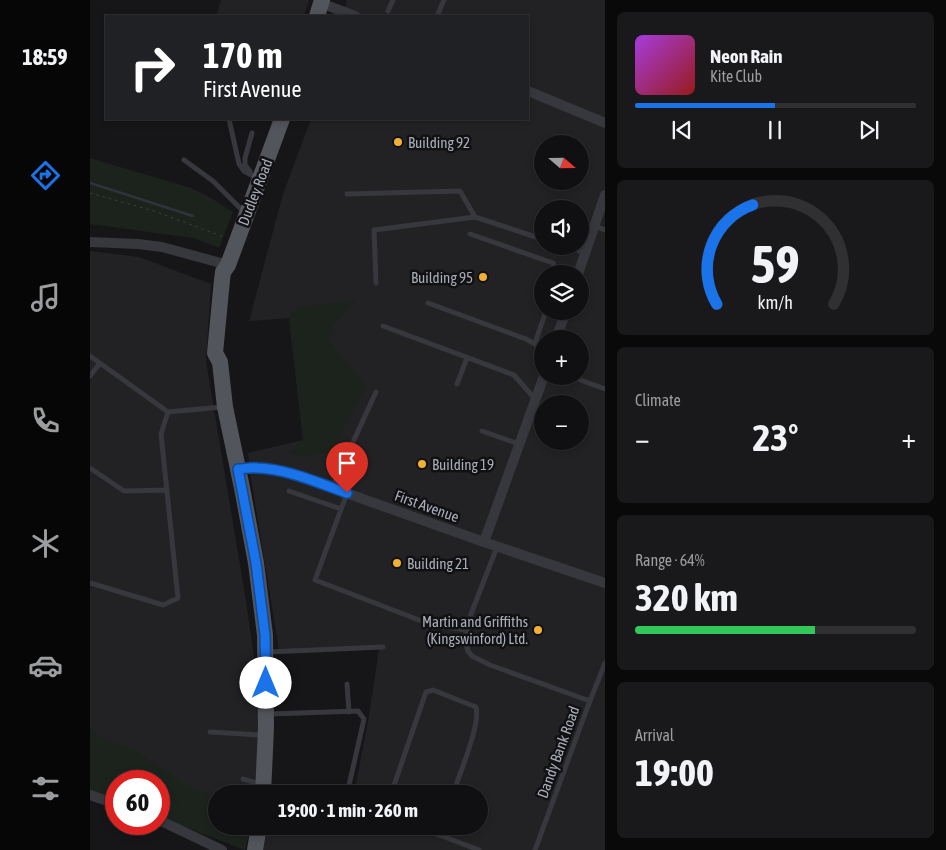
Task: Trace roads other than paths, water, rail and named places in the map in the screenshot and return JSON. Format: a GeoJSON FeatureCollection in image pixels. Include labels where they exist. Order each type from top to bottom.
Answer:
{"type":"FeatureCollection","features":[{"type":"Feature","properties":{"kind":"main road","name":"Dudley Road"},"geometry":{"type":"LineString","coordinates":[[263,785],[266,714],[265,635],[256,563],[225,407],[220,362],[215,353],[223,272],[228,264],[246,214],[254,177],[282,120]]}},
{"type":"Feature","properties":{"kind":"main road"},"geometry":{"type":"LineString","coordinates":[[255,848],[257,835]]}},
{"type":"Feature","properties":{"kind":"street"},"geometry":{"type":"LineString","coordinates":[[324,5],[352,14]]}},
{"type":"Feature","properties":{"kind":"street"},"geometry":{"type":"LineString","coordinates":[[324,5],[352,14]]}},
{"type":"Feature","properties":{"kind":"street"},"geometry":{"type":"LineString","coordinates":[[529,91],[605,122]]}},
{"type":"Feature","properties":{"kind":"street"},"geometry":{"type":"LineString","coordinates":[[589,241],[605,194]]}},
{"type":"Feature","properties":{"kind":"street"},"geometry":{"type":"LineString","coordinates":[[90,242],[162,247],[228,264]]}},
{"type":"Feature","properties":{"kind":"street"},"geometry":{"type":"LineString","coordinates":[[484,542],[534,404]]}},
{"type":"Feature","properties":{"kind":"street","name":"First Avenue"},"geometry":{"type":"LineString","coordinates":[[238,469],[256,467],[276,470],[300,477],[605,583]]}},
{"type":"Feature","properties":{"kind":"street"},"geometry":{"type":"LineString","coordinates":[[90,795],[105,800]]}},
{"type":"Feature","properties":{"kind":"street"},"geometry":{"type":"LineString","coordinates":[[170,825],[222,850]]}},
{"type":"Feature","properties":{"kind":"lane"},"geometry":{"type":"LineString","coordinates":[[388,11],[393,0]]}},
{"type":"Feature","properties":{"kind":"lane"},"geometry":{"type":"LineString","coordinates":[[437,15],[444,0]]}},
{"type":"Feature","properties":{"kind":"lane"},"geometry":{"type":"LineString","coordinates":[[229,120],[239,164],[244,171],[254,177]]}},
{"type":"Feature","properties":{"kind":"lane"},"geometry":{"type":"LineString","coordinates":[[252,133],[245,165],[254,177]]}},
{"type":"Feature","properties":{"kind":"lane"},"geometry":{"type":"LineString","coordinates":[[184,160],[213,181],[246,214]]}},
{"type":"Feature","properties":{"kind":"lane"},"geometry":{"type":"LineString","coordinates":[[348,194],[460,191],[475,217]]}},
{"type":"Feature","properties":{"kind":"lane"},"geometry":{"type":"LineString","coordinates":[[376,283],[374,230],[475,217],[534,236]]}},
{"type":"Feature","properties":{"kind":"lane"},"geometry":{"type":"LineString","coordinates":[[594,226],[605,230]]}},
{"type":"Feature","properties":{"kind":"lane"},"geometry":{"type":"LineString","coordinates":[[470,234],[553,263],[554,265]]}},
{"type":"Feature","properties":{"kind":"lane"},"geometry":{"type":"LineString","coordinates":[[428,303],[534,342]]}},
{"type":"Feature","properties":{"kind":"lane"},"geometry":{"type":"LineString","coordinates":[[383,326],[514,375],[534,397]]}},
{"type":"Feature","properties":{"kind":"lane"},"geometry":{"type":"LineString","coordinates":[[90,356],[168,412],[225,407]]}},
{"type":"Feature","properties":{"kind":"lane"},"geometry":{"type":"LineString","coordinates":[[458,384],[467,358]]}},
{"type":"Feature","properties":{"kind":"lane"},"geometry":{"type":"LineString","coordinates":[[90,376],[100,363]]}},
{"type":"Feature","properties":{"kind":"lane"},"geometry":{"type":"LineString","coordinates":[[589,383],[605,389]]}},
{"type":"Feature","properties":{"kind":"lane"},"geometry":{"type":"LineString","coordinates":[[332,488],[376,392]]}},
{"type":"Feature","properties":{"kind":"lane"},"geometry":{"type":"LineString","coordinates":[[90,583],[163,605],[178,598],[161,434],[168,412]]}},
{"type":"Feature","properties":{"kind":"lane"},"geometry":{"type":"LineString","coordinates":[[482,430],[519,444]]}},
{"type":"Feature","properties":{"kind":"lane"},"geometry":{"type":"LineString","coordinates":[[90,468],[124,491],[167,490]]}},
{"type":"Feature","properties":{"kind":"lane"},"geometry":{"type":"LineString","coordinates":[[289,491],[341,509]]}},
{"type":"Feature","properties":{"kind":"lane"},"geometry":{"type":"LineString","coordinates":[[347,493],[316,580],[432,624],[467,630]]}},
{"type":"Feature","properties":{"kind":"lane"},"geometry":{"type":"LineString","coordinates":[[498,546],[473,607],[467,630],[466,644],[468,651],[472,656],[507,672],[590,701]]}},
{"type":"Feature","properties":{"kind":"lane"},"geometry":{"type":"LineString","coordinates":[[265,652],[383,647]]}},
{"type":"Feature","properties":{"kind":"lane","name":"Dandy Bank Road"},"geometry":{"type":"LineString","coordinates":[[536,850],[605,663]]}},
{"type":"Feature","properties":{"kind":"lane"},"geometry":{"type":"LineString","coordinates":[[347,684],[349,712]]}},
{"type":"Feature","properties":{"kind":"lane"},"geometry":{"type":"LineString","coordinates":[[394,785],[426,692],[433,690],[476,707],[478,712],[476,726],[456,785]]}},
{"type":"Feature","properties":{"kind":"lane"},"geometry":{"type":"LineString","coordinates":[[266,714],[358,711],[364,719],[349,785]]}},
{"type":"Feature","properties":{"kind":"lane"},"geometry":{"type":"LineString","coordinates":[[210,732],[265,735]]}},
{"type":"Feature","properties":{"kind":"lane"},"geometry":{"type":"LineString","coordinates":[[243,779],[255,785]]}},
{"type":"Feature","properties":{"kind":"lane"},"geometry":{"type":"LineString","coordinates":[[438,835],[479,850]]}},
{"type":"Feature","properties":{"kind":"waterway"},"geometry":{"type":"LineString","coordinates":[[90,183],[193,216]]}},
{"type":"Feature","properties":{"kind":"place","name":"Building 92"},"geometry":{"type":"Point","coordinates":[398,142]}},
{"type":"Feature","properties":{"kind":"place","name":"Building 95"},"geometry":{"type":"Point","coordinates":[483,277]}},
{"type":"Feature","properties":{"kind":"place","name":"Building 19"},"geometry":{"type":"Point","coordinates":[422,464]}},
{"type":"Feature","properties":{"kind":"place","name":"Building 21"},"geometry":{"type":"Point","coordinates":[397,563]}},
{"type":"Feature","properties":{"kind":"place","name":"Martin and Griffiths (Kingswinford) Ltd."},"geometry":{"type":"Point","coordinates":[538,630]}}]}
